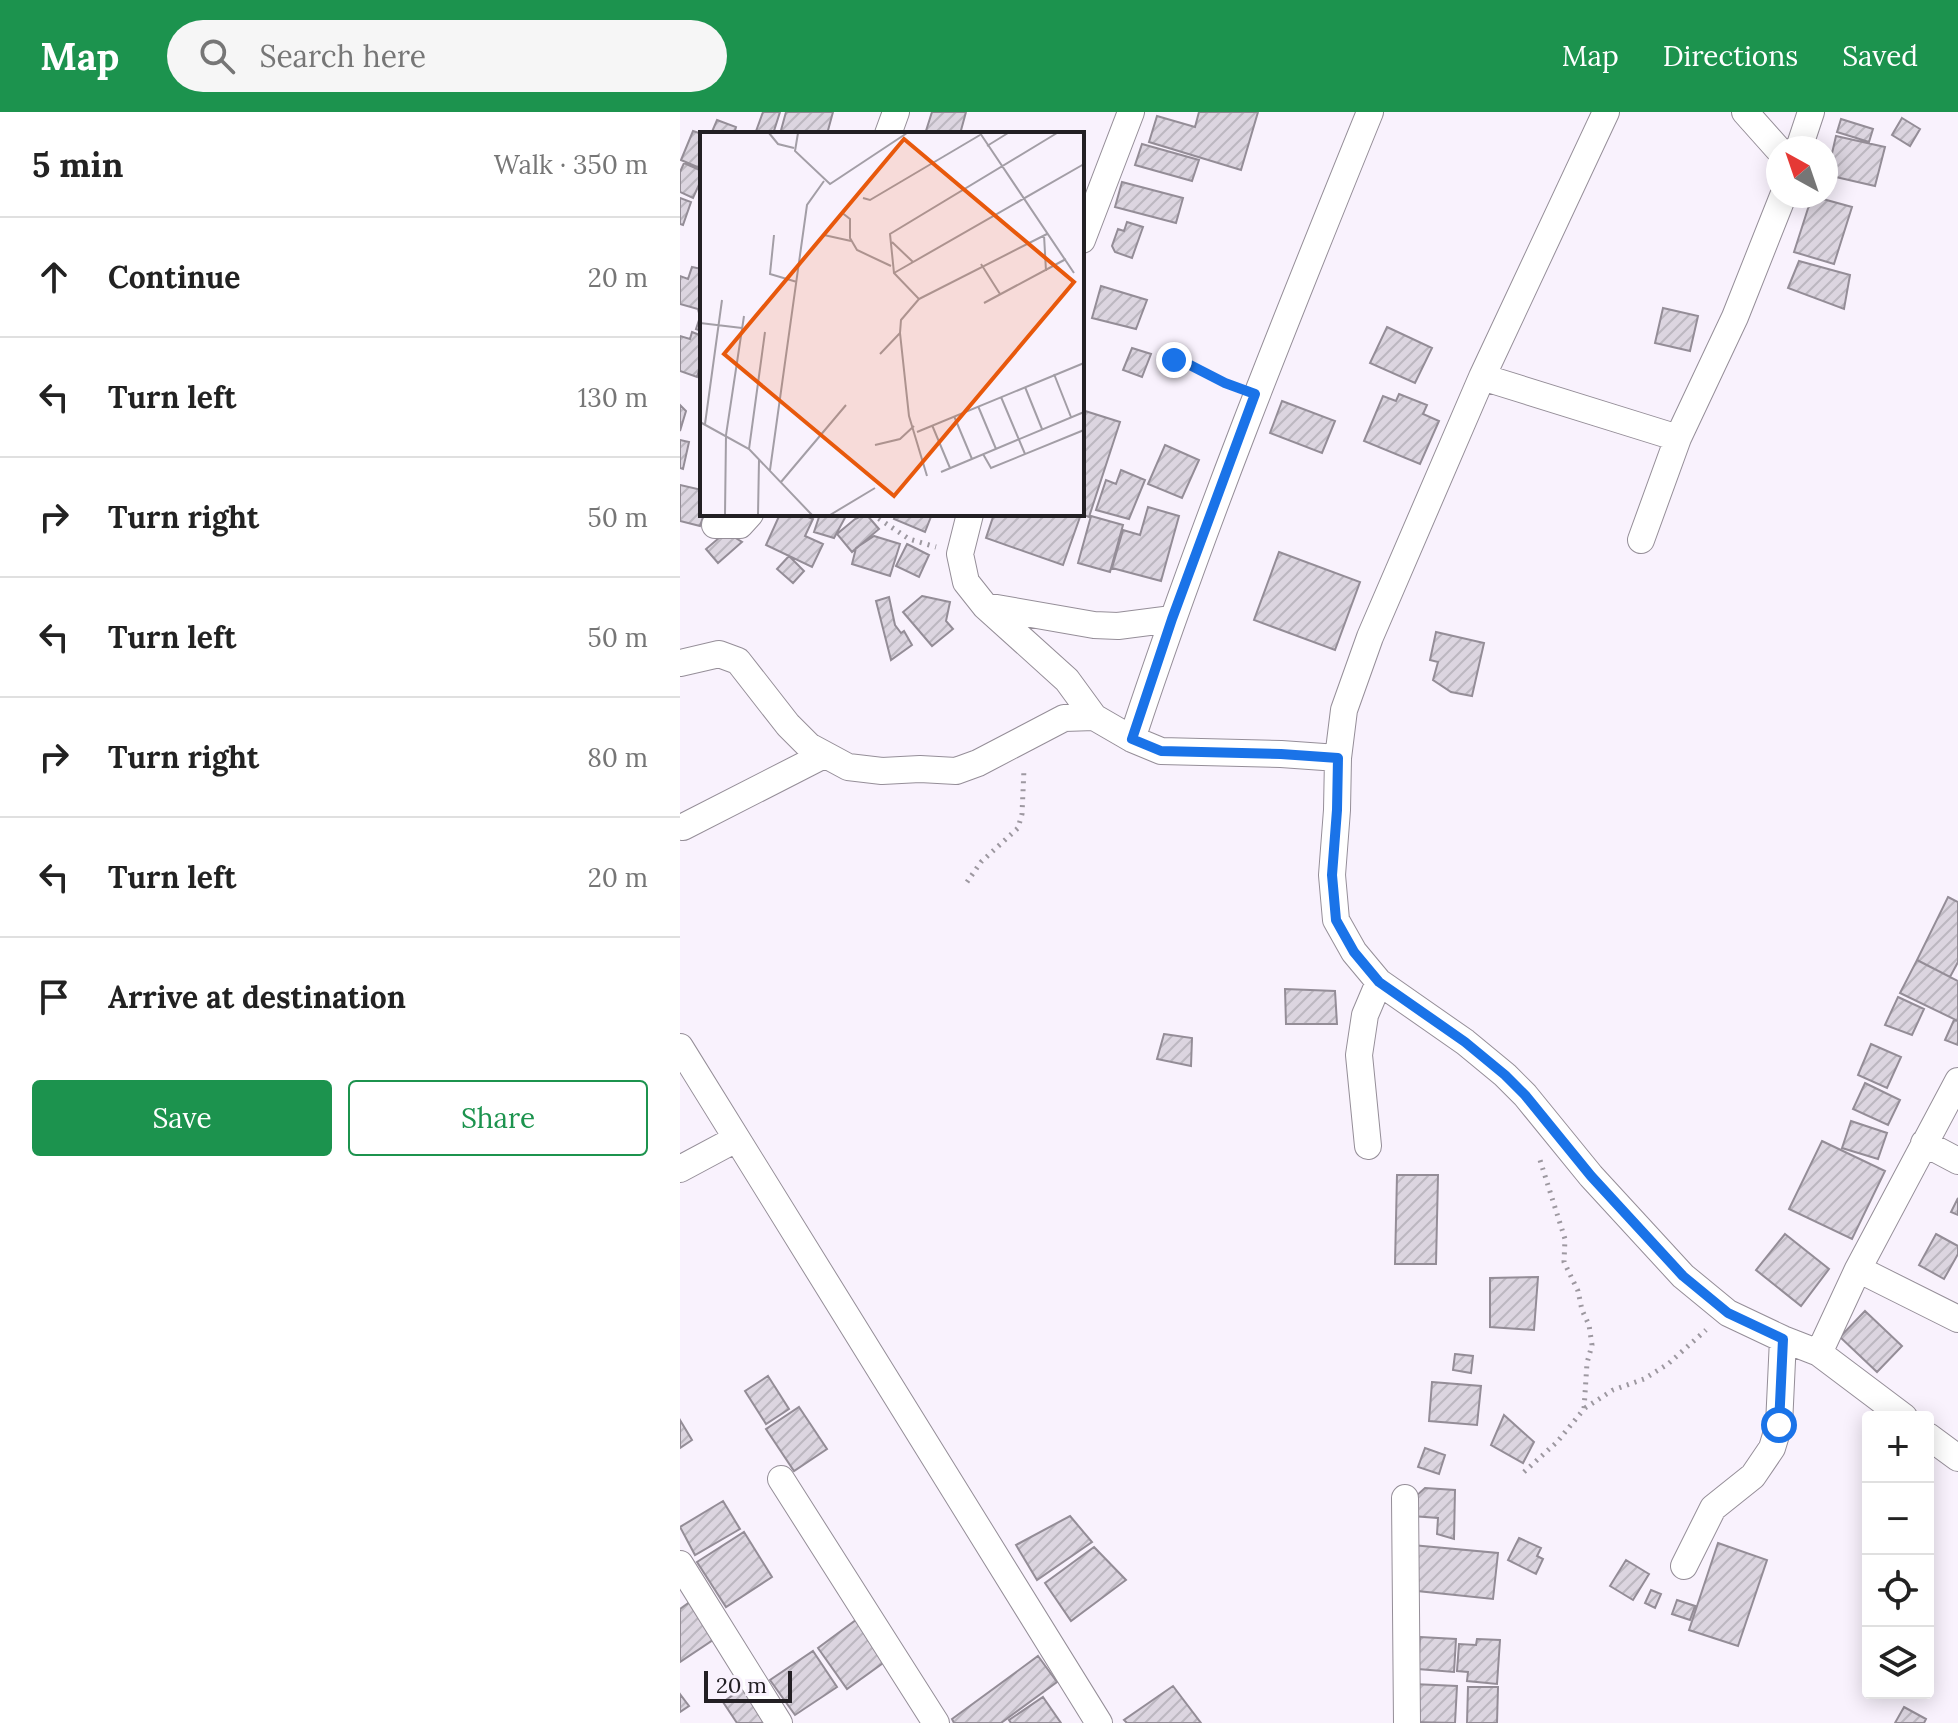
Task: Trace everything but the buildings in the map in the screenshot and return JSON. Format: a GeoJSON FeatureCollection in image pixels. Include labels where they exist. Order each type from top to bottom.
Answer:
{"type":"FeatureCollection","features":[{"type":"Feature","properties":{"kind":"street"},"geometry":{"type":"LineString","coordinates":[[889,132],[896,112]]}},
{"type":"Feature","properties":{"kind":"street"},"geometry":{"type":"LineString","coordinates":[[1084,235],[1131,112]]}},
{"type":"Feature","properties":{"kind":"street"},"geometry":{"type":"LineString","coordinates":[[1132,739],[1172,619],[1255,394],[1370,112]]}},
{"type":"Feature","properties":{"kind":"street"},"geometry":{"type":"LineString","coordinates":[[1606,112],[1482,377],[1370,637],[1344,710],[1338,758],[1332,875],[1336,920],[1354,952],[1379,982],[1465,1042],[1525,1095],[1591,1176],[1683,1276],[1728,1313],[1819,1353],[1896,1411]]}},
{"type":"Feature","properties":{"kind":"street"},"geometry":{"type":"LineString","coordinates":[[1745,112],[1766,136]]}},
{"type":"Feature","properties":{"kind":"street"},"geometry":{"type":"LineString","coordinates":[[1803,136],[1811,112]]}},
{"type":"Feature","properties":{"kind":"street"},"geometry":{"type":"LineString","coordinates":[[1641,540],[1678,438],[1735,317],[1778,208]]}},
{"type":"Feature","properties":{"kind":"street"},"geometry":{"type":"LineString","coordinates":[[1482,377],[1678,438]]}},
{"type":"Feature","properties":{"kind":"street"},"geometry":{"type":"LineString","coordinates":[[715,525],[740,525],[748,516]]}},
{"type":"Feature","properties":{"kind":"street"},"geometry":{"type":"LineString","coordinates":[[970,516],[960,554],[966,582],[985,606],[1067,680],[1094,717],[1132,739],[1161,751],[1338,758]]}},
{"type":"Feature","properties":{"kind":"street"},"geometry":{"type":"LineString","coordinates":[[985,606],[1094,625],[1118,626],[1172,619]]}},
{"type":"Feature","properties":{"kind":"street"},"geometry":{"type":"LineString","coordinates":[[680,663],[719,654],[738,661],[788,725],[809,746],[848,767],[882,771],[956,771],[978,763],[1064,718],[1094,717]]}},
{"type":"Feature","properties":{"kind":"street"},"geometry":{"type":"LineString","coordinates":[[683,827],[824,755]]}},
{"type":"Feature","properties":{"kind":"street"},"geometry":{"type":"LineString","coordinates":[[1368,1146],[1359,1055],[1365,1015],[1379,982]]}},
{"type":"Feature","properties":{"kind":"street"},"geometry":{"type":"LineString","coordinates":[[680,1047],[1099,1723]]}},
{"type":"Feature","properties":{"kind":"street"},"geometry":{"type":"LineString","coordinates":[[1819,1353],[1858,1269],[1958,1081]]}},
{"type":"Feature","properties":{"kind":"street"},"geometry":{"type":"LineString","coordinates":[[680,1169],[736,1139]]}},
{"type":"Feature","properties":{"kind":"street"},"geometry":{"type":"LineString","coordinates":[[1924,1143],[1958,1161]]}},
{"type":"Feature","properties":{"kind":"street"},"geometry":{"type":"LineString","coordinates":[[1858,1269],[1958,1319]]}},
{"type":"Feature","properties":{"kind":"street"},"geometry":{"type":"LineString","coordinates":[[1684,1566],[1713,1508],[1753,1476],[1772,1448],[1779,1425],[1783,1339]]}},
{"type":"Feature","properties":{"kind":"street"},"geometry":{"type":"LineString","coordinates":[[1934,1440],[1958,1458]]}},
{"type":"Feature","properties":{"kind":"street"},"geometry":{"type":"LineString","coordinates":[[781,1479],[936,1723]]}},
{"type":"Feature","properties":{"kind":"street"},"geometry":{"type":"LineString","coordinates":[[1405,1498],[1407,1723]]}},
{"type":"Feature","properties":{"kind":"street"},"geometry":{"type":"LineString","coordinates":[[680,1564],[779,1723]]}},
{"type":"Feature","properties":{"kind":"path"},"geometry":{"type":"LineString","coordinates":[[1160,355],[1186,363],[1213,378],[1255,394]]}},
{"type":"Feature","properties":{"kind":"path"},"geometry":{"type":"LineString","coordinates":[[875,516],[909,539],[960,554]]}},
{"type":"Feature","properties":{"kind":"path"},"geometry":{"type":"LineString","coordinates":[[967,882],[981,862],[1018,828],[1022,814],[1026,736]]}},
{"type":"Feature","properties":{"kind":"path"},"geometry":{"type":"LineString","coordinates":[[1539,1156],[1565,1239],[1564,1262],[1589,1325],[1592,1345],[1587,1363],[1584,1409]]}},
{"type":"Feature","properties":{"kind":"path"},"geometry":{"type":"LineString","coordinates":[[1524,1472],[1557,1442],[1584,1409],[1613,1390],[1644,1379],[1668,1364],[1728,1313]]}},
{"type":"Feature","properties":{"kind":"route"},"geometry":{"type":"LineString","coordinates":[[1174,360],[1255,394],[1172,619],[1132,739],[1161,751],[1338,758],[1332,875],[1336,920],[1354,952],[1379,982],[1465,1042],[1505,1075],[1591,1176],[1683,1276],[1728,1313],[1783,1339],[1779,1425]]}}]}
